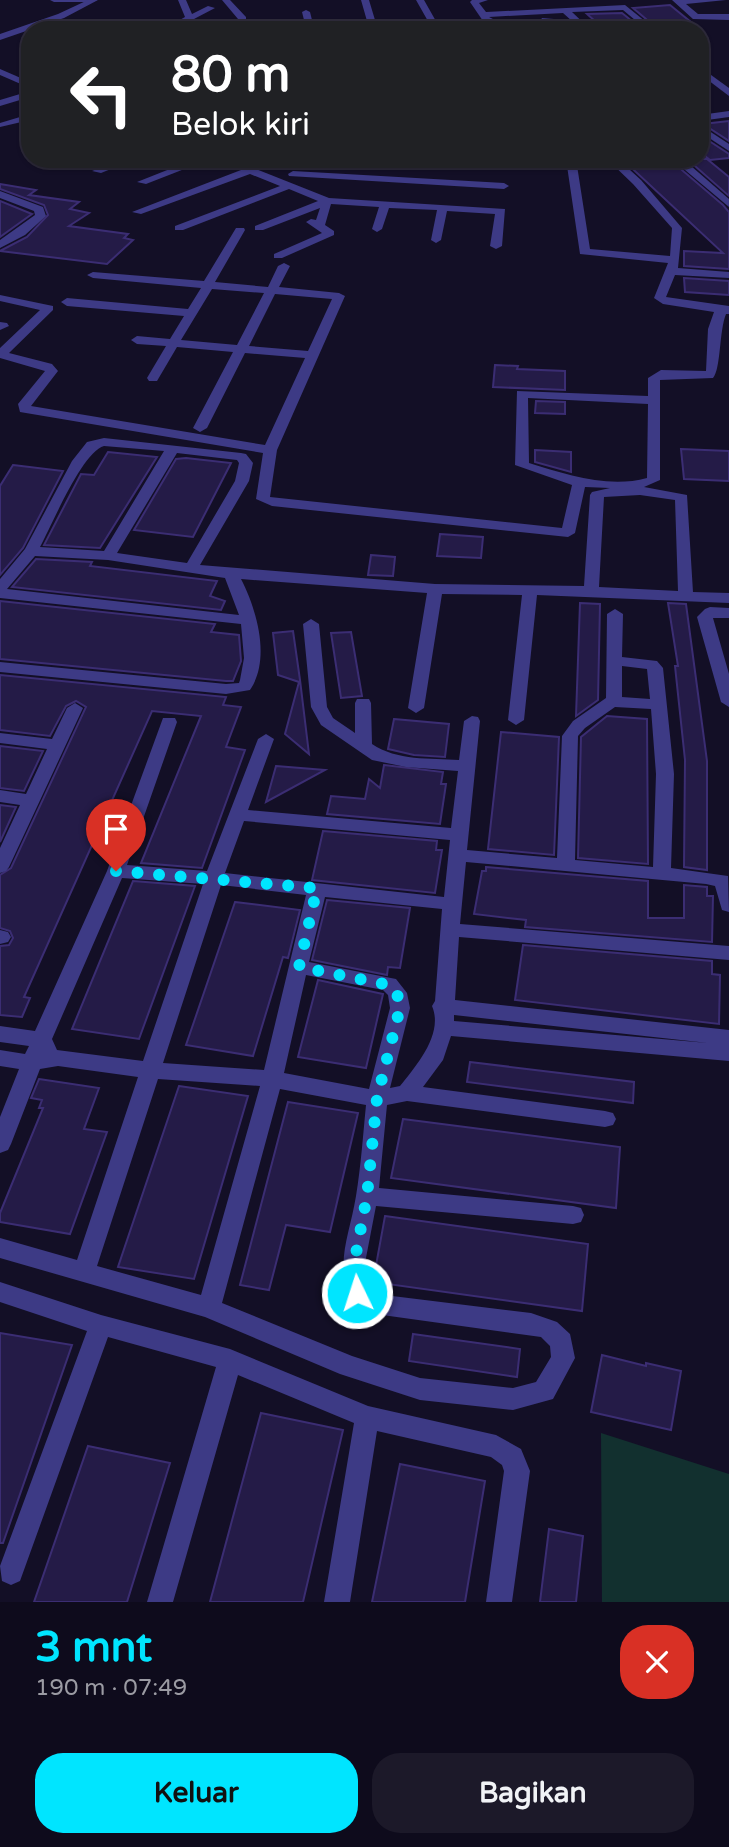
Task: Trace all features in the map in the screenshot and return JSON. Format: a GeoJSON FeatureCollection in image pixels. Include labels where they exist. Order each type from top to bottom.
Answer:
{"type":"FeatureCollection","features":[{"type":"Feature","properties":{"kind":"street"},"geometry":{"type":"LineString","coordinates":[[54,0],[94,0]]}},
{"type":"Feature","properties":{"kind":"street"},"geometry":{"type":"LineString","coordinates":[[44,21],[94,0]]}},
{"type":"Feature","properties":{"kind":"street"},"geometry":{"type":"LineString","coordinates":[[182,0],[190,18]]}},
{"type":"Feature","properties":{"kind":"street"},"geometry":{"type":"LineString","coordinates":[[226,0],[243,19],[240,21]]}},
{"type":"Feature","properties":{"kind":"street"},"geometry":{"type":"LineString","coordinates":[[365,0],[372,21]]}},
{"type":"Feature","properties":{"kind":"street"},"geometry":{"type":"LineString","coordinates":[[420,0],[431,21]]}},
{"type":"Feature","properties":{"kind":"street"},"geometry":{"type":"LineString","coordinates":[[484,0],[474,2],[486,19]]}},
{"type":"Feature","properties":{"kind":"street"},"geometry":{"type":"LineString","coordinates":[[527,0],[542,20]]}},
{"type":"Feature","properties":{"kind":"street"},"geometry":{"type":"LineString","coordinates":[[616,0],[641,21]]}},
{"type":"Feature","properties":{"kind":"street"},"geometry":{"type":"LineString","coordinates":[[678,1],[722,0]]}},
{"type":"Feature","properties":{"kind":"street"},"geometry":{"type":"LineString","coordinates":[[678,1],[696,17],[729,17]]}},
{"type":"Feature","properties":{"kind":"street"},"geometry":{"type":"LineString","coordinates":[[475,21],[536,11],[625,7]]}},
{"type":"Feature","properties":{"kind":"street"},"geometry":{"type":"LineString","coordinates":[[184,21],[211,8]]}},
{"type":"Feature","properties":{"kind":"street"},"geometry":{"type":"LineString","coordinates":[[305,11],[309,21]]}},
{"type":"Feature","properties":{"kind":"street"},"geometry":{"type":"LineString","coordinates":[[566,11],[577,21]]}},
{"type":"Feature","properties":{"kind":"street"},"geometry":{"type":"LineString","coordinates":[[486,19],[551,21]]}},
{"type":"Feature","properties":{"kind":"street"},"geometry":{"type":"LineString","coordinates":[[0,37],[21,30]]}},
{"type":"Feature","properties":{"kind":"street"},"geometry":{"type":"LineString","coordinates":[[0,72],[21,81]]}},
{"type":"Feature","properties":{"kind":"street"},"geometry":{"type":"LineString","coordinates":[[0,84],[12,77]]}},
{"type":"Feature","properties":{"kind":"street"},"geometry":{"type":"LineString","coordinates":[[709,77],[729,93]]}},
{"type":"Feature","properties":{"kind":"street"},"geometry":{"type":"LineString","coordinates":[[0,103],[21,97]]}},
{"type":"Feature","properties":{"kind":"street"},"geometry":{"type":"LineString","coordinates":[[709,117],[729,114]]}},
{"type":"Feature","properties":{"kind":"street"},"geometry":{"type":"LineString","coordinates":[[3,125],[21,120]]}},
{"type":"Feature","properties":{"kind":"street"},"geometry":{"type":"LineString","coordinates":[[709,134],[729,148]]}},
{"type":"Feature","properties":{"kind":"street"},"geometry":{"type":"LineString","coordinates":[[97,171],[106,168]]}},
{"type":"Feature","properties":{"kind":"street"},"geometry":{"type":"LineString","coordinates":[[181,168],[142,183],[152,192],[137,212],[250,170]]}},
{"type":"Feature","properties":{"kind":"street"},"geometry":{"type":"LineString","coordinates":[[245,168],[291,180],[412,181],[504,186]]}},
{"type":"Feature","properties":{"kind":"street"},"geometry":{"type":"LineString","coordinates":[[404,205],[417,168]]}},
{"type":"Feature","properties":{"kind":"street"},"geometry":{"type":"LineString","coordinates":[[572,168],[583,240],[586,244],[584,251],[729,275]]}},
{"type":"Feature","properties":{"kind":"street"},"geometry":{"type":"LineString","coordinates":[[622,168],[638,182],[677,228],[673,265],[660,298],[663,301],[725,310],[714,329],[712,372],[705,376],[657,375],[653,382],[654,400],[656,467],[653,480],[637,485],[579,484],[529,470],[522,465],[522,394],[654,400]]}},
{"type":"Feature","properties":{"kind":"street"},"geometry":{"type":"LineString","coordinates":[[687,168],[729,204]]}},
{"type":"Feature","properties":{"kind":"street"},"geometry":{"type":"LineString","coordinates":[[291,180],[327,201]]}},
{"type":"Feature","properties":{"kind":"street"},"geometry":{"type":"LineString","coordinates":[[179,228],[291,180]]}},
{"type":"Feature","properties":{"kind":"street"},"geometry":{"type":"LineString","coordinates":[[168,192],[181,196]]}},
{"type":"Feature","properties":{"kind":"street"},"geometry":{"type":"LineString","coordinates":[[0,194],[33,205],[41,213],[38,219],[21,233],[0,245]]}},
{"type":"Feature","properties":{"kind":"street"},"geometry":{"type":"LineString","coordinates":[[319,226],[327,201]]}},
{"type":"Feature","properties":{"kind":"street"},"geometry":{"type":"LineString","coordinates":[[259,228],[327,201],[501,211],[496,246]]}},
{"type":"Feature","properties":{"kind":"street"},"geometry":{"type":"LineString","coordinates":[[377,229],[385,204]]}},
{"type":"Feature","properties":{"kind":"street"},"geometry":{"type":"LineString","coordinates":[[436,240],[443,207]]}},
{"type":"Feature","properties":{"kind":"street"},"geometry":{"type":"LineString","coordinates":[[200,428],[271,290],[281,261],[330,233],[296,213]]}},
{"type":"Feature","properties":{"kind":"street"},"geometry":{"type":"LineString","coordinates":[[153,378],[240,230]]}},
{"type":"Feature","properties":{"kind":"street"},"geometry":{"type":"LineString","coordinates":[[93,275],[339,296],[270,450],[264,499],[284,504],[568,533],[579,484]]}},
{"type":"Feature","properties":{"kind":"street"},"geometry":{"type":"LineString","coordinates":[[67,302],[191,313]]}},
{"type":"Feature","properties":{"kind":"street"},"geometry":{"type":"LineString","coordinates":[[3,304],[49,308],[3,352],[5,356],[48,367],[52,371],[24,404],[22,407],[25,409],[270,450]]}},
{"type":"Feature","properties":{"kind":"street"},"geometry":{"type":"LineString","coordinates":[[137,340],[312,355]]}},
{"type":"Feature","properties":{"kind":"street"},"geometry":{"type":"LineString","coordinates":[[0,590],[31,551],[77,464],[92,445],[104,442],[241,457],[246,463],[243,481],[191,567]]}},
{"type":"Feature","properties":{"kind":"street"},"geometry":{"type":"LineString","coordinates":[[108,556],[173,448]]}},
{"type":"Feature","properties":{"kind":"street"},"geometry":{"type":"LineString","coordinates":[[592,591],[597,495],[607,492],[668,494],[682,498],[687,597]]}},
{"type":"Feature","properties":{"kind":"street"},"geometry":{"type":"LineString","coordinates":[[31,551],[108,556],[231,574],[435,589],[592,591],[729,598]]}},
{"type":"Feature","properties":{"kind":"street"},"geometry":{"type":"LineString","coordinates":[[0,667],[239,688],[247,684],[252,672],[244,601],[231,574]]}},
{"type":"Feature","properties":{"kind":"street"},"geometry":{"type":"LineString","coordinates":[[416,708],[435,589]]}},
{"type":"Feature","properties":{"kind":"street"},"geometry":{"type":"LineString","coordinates":[[0,590],[247,620]]}},
{"type":"Feature","properties":{"kind":"street"},"geometry":{"type":"LineString","coordinates":[[516,720],[530,591]]}},
{"type":"Feature","properties":{"kind":"street"},"geometry":{"type":"LineString","coordinates":[[729,613],[710,612],[705,617],[724,663],[729,702]]}},
{"type":"Feature","properties":{"kind":"street"},"geometry":{"type":"LineString","coordinates":[[612,702],[615,614]]}},
{"type":"Feature","properties":{"kind":"street"},"geometry":{"type":"LineString","coordinates":[[311,624],[322,716],[378,756],[406,762],[468,766]]}},
{"type":"Feature","properties":{"kind":"street"},"geometry":{"type":"LineString","coordinates":[[614,661],[653,666],[665,774],[662,873]]}},
{"type":"Feature","properties":{"kind":"street"},"geometry":{"type":"LineString","coordinates":[[566,866],[570,736],[579,722],[612,702],[658,705]]}},
{"type":"Feature","properties":{"kind":"street"},"geometry":{"type":"LineString","coordinates":[[363,703],[365,748]]}},
{"type":"Feature","properties":{"kind":"street"},"geometry":{"type":"LineString","coordinates":[[0,867],[75,708]]}},
{"type":"Feature","properties":{"kind":"street"},"geometry":{"type":"LineString","coordinates":[[407,1093],[436,1054],[443,1028],[442,1006],[472,721]]}},
{"type":"Feature","properties":{"kind":"street"},"geometry":{"type":"LineString","coordinates":[[0,1144],[41,1040],[116,871],[169,722]]}},
{"type":"Feature","properties":{"kind":"street"},"geometry":{"type":"LineString","coordinates":[[0,738],[58,745]]}},
{"type":"Feature","properties":{"kind":"street"},"geometry":{"type":"LineString","coordinates":[[84,1272],[214,878],[265,739]]}},
{"type":"Feature","properties":{"kind":"street"},"geometry":{"type":"LineString","coordinates":[[0,796],[31,801]]}},
{"type":"Feature","properties":{"kind":"street"},"geometry":{"type":"LineString","coordinates":[[239,815],[459,835]]}},
{"type":"Feature","properties":{"kind":"street"},"geometry":{"type":"LineString","coordinates":[[458,855],[662,873],[721,881],[727,892],[729,905]]}},
{"type":"Feature","properties":{"kind":"street"},"geometry":{"type":"LineString","coordinates":[[116,871],[317,888],[453,904]]}},
{"type":"Feature","properties":{"kind":"street"},"geometry":{"type":"LineString","coordinates":[[209,1308],[272,1079],[317,888]]}},
{"type":"Feature","properties":{"kind":"street"},"geometry":{"type":"LineString","coordinates":[[451,930],[729,953]]}},
{"type":"Feature","properties":{"kind":"street"},"geometry":{"type":"LineString","coordinates":[[0,1248],[209,1308],[349,1366],[420,1389],[513,1399],[544,1391],[563,1358],[562,1342],[549,1329],[531,1324],[375,1304],[362,1299],[355,1282],[354,1264],[367,1196],[377,1098],[400,1008],[397,993],[389,985],[299,967]]}},
{"type":"Feature","properties":{"kind":"street"},"geometry":{"type":"LineString","coordinates":[[442,1006],[729,1038]]}},
{"type":"Feature","properties":{"kind":"street"},"geometry":{"type":"LineString","coordinates":[[443,1028],[729,1053]]}},
{"type":"Feature","properties":{"kind":"street"},"geometry":{"type":"LineString","coordinates":[[0,1034],[41,1040],[58,1058]]}},
{"type":"Feature","properties":{"kind":"street"},"geometry":{"type":"LineString","coordinates":[[0,1058],[32,1063],[58,1058],[149,1070],[272,1079],[377,1098],[407,1093],[606,1119]]}},
{"type":"Feature","properties":{"kind":"street"},"geometry":{"type":"LineString","coordinates":[[367,1196],[572,1215]]}},
{"type":"Feature","properties":{"kind":"street"},"geometry":{"type":"LineString","coordinates":[[0,1292],[101,1325],[230,1360],[325,1397],[367,1417],[466,1439],[505,1451],[512,1457],[517,1471],[499,1602]]}},
{"type":"Feature","properties":{"kind":"street"},"geometry":{"type":"LineString","coordinates":[[11,1572],[101,1325]]}},
{"type":"Feature","properties":{"kind":"street"},"geometry":{"type":"LineString","coordinates":[[160,1602],[230,1360]]}},
{"type":"Feature","properties":{"kind":"street"},"geometry":{"type":"LineString","coordinates":[[337,1602],[367,1417]]}},
{"type":"Feature","properties":{"kind":"green space"},"geometry":{"type":"Polygon","coordinates":[[[601,1433],[729,1474],[729,1602],[602,1602],[601,1433]]]}},
{"type":"Feature","properties":{"kind":"building"},"geometry":{"type":"Polygon","coordinates":[[[670,5],[690,21],[648,21],[633,8],[670,5]]]}},
{"type":"Feature","properties":{"kind":"building"},"geometry":{"type":"Polygon","coordinates":[[[622,13],[632,21],[595,21],[587,14],[622,13]]]}},
{"type":"Feature","properties":{"kind":"building"},"geometry":{"type":"Polygon","coordinates":[[[729,121],[729,141],[709,128],[709,123],[729,121]]]}},
{"type":"Feature","properties":{"kind":"building"},"geometry":{"type":"Polygon","coordinates":[[[709,141],[729,154],[729,158],[710,160],[709,141]]]}},
{"type":"Feature","properties":{"kind":"building"},"geometry":{"type":"Polygon","coordinates":[[[709,161],[729,177],[729,196],[697,168],[709,168],[709,161]]]}},
{"type":"Feature","properties":{"kind":"building"},"geometry":{"type":"Polygon","coordinates":[[[632,168],[680,168],[729,212],[729,269],[684,266],[684,251],[723,253],[632,168]]]}},
{"type":"Feature","properties":{"kind":"building"},"geometry":{"type":"Polygon","coordinates":[[[0,184],[36,190],[29,195],[79,202],[70,209],[89,213],[69,226],[128,234],[124,238],[133,240],[107,264],[0,251],[27,237],[48,215],[44,205],[0,189],[0,184]]]}},
{"type":"Feature","properties":{"kind":"building"},"geometry":{"type":"Polygon","coordinates":[[[0,201],[32,214],[0,237],[0,201]]]}},
{"type":"Feature","properties":{"kind":"building"},"geometry":{"type":"Polygon","coordinates":[[[684,278],[729,281],[729,295],[685,292],[684,278]]]}},
{"type":"Feature","properties":{"kind":"building"},"geometry":{"type":"Polygon","coordinates":[[[495,365],[518,366],[517,369],[565,371],[565,390],[493,387],[495,365]]]}},
{"type":"Feature","properties":{"kind":"building"},"geometry":{"type":"Polygon","coordinates":[[[536,401],[565,402],[565,414],[535,413],[536,401]]]}},
{"type":"Feature","properties":{"kind":"building"},"geometry":{"type":"Polygon","coordinates":[[[681,449],[729,451],[729,481],[684,479],[681,449]]]}},
{"type":"Feature","properties":{"kind":"building"},"geometry":{"type":"Polygon","coordinates":[[[535,450],[571,452],[571,472],[535,462],[535,450]]]}},
{"type":"Feature","properties":{"kind":"building"},"geometry":{"type":"Polygon","coordinates":[[[108,452],[157,457],[100,548],[44,545],[81,474],[94,475],[108,452]]]}},
{"type":"Feature","properties":{"kind":"building"},"geometry":{"type":"Polygon","coordinates":[[[176,459],[231,463],[193,537],[134,530],[176,459]]]}},
{"type":"Feature","properties":{"kind":"building"},"geometry":{"type":"Polygon","coordinates":[[[13,465],[63,471],[23,548],[0,575],[0,486],[13,465]]]}},
{"type":"Feature","properties":{"kind":"building"},"geometry":{"type":"Polygon","coordinates":[[[440,534],[483,537],[481,558],[437,556],[440,534]]]}},
{"type":"Feature","properties":{"kind":"building"},"geometry":{"type":"Polygon","coordinates":[[[371,555],[395,557],[393,576],[368,575],[371,555]]]}},
{"type":"Feature","properties":{"kind":"building"},"geometry":{"type":"Polygon","coordinates":[[[36,559],[92,562],[90,566],[217,581],[210,596],[225,601],[221,610],[12,587],[36,559]]]}},
{"type":"Feature","properties":{"kind":"building"},"geometry":{"type":"Polygon","coordinates":[[[0,601],[215,624],[211,632],[239,635],[241,661],[233,681],[226,681],[0,659],[0,601]]]}},
{"type":"Feature","properties":{"kind":"building"},"geometry":{"type":"Polygon","coordinates":[[[580,603],[600,604],[598,700],[576,716],[580,603]]]}},
{"type":"Feature","properties":{"kind":"building"},"geometry":{"type":"Polygon","coordinates":[[[668,603],[686,604],[707,761],[707,870],[684,867],[685,760],[675,666],[678,666],[668,603]]]}},
{"type":"Feature","properties":{"kind":"building"},"geometry":{"type":"Polygon","coordinates":[[[293,631],[309,754],[285,734],[299,682],[278,675],[273,633],[293,631]]]}},
{"type":"Feature","properties":{"kind":"building"},"geometry":{"type":"Polygon","coordinates":[[[351,632],[362,696],[341,698],[331,633],[351,632]]]}},
{"type":"Feature","properties":{"kind":"building"},"geometry":{"type":"Polygon","coordinates":[[[0,675],[226,697],[223,705],[241,707],[226,747],[245,750],[202,868],[141,863],[201,716],[152,711],[24,997],[30,998],[22,1017],[0,1015],[0,946],[9,945],[13,938],[10,931],[0,928],[0,875],[11,868],[86,707],[76,701],[66,706],[50,736],[0,730],[0,675]]]}},
{"type":"Feature","properties":{"kind":"building"},"geometry":{"type":"Polygon","coordinates":[[[607,716],[647,719],[648,864],[578,858],[581,737],[607,716]]]}},
{"type":"Feature","properties":{"kind":"building"},"geometry":{"type":"Polygon","coordinates":[[[394,719],[449,724],[445,757],[414,755],[388,749],[394,719]]]}},
{"type":"Feature","properties":{"kind":"building"},"geometry":{"type":"Polygon","coordinates":[[[501,732],[559,737],[554,855],[488,849],[501,732]]]}},
{"type":"Feature","properties":{"kind":"building"},"geometry":{"type":"Polygon","coordinates":[[[0,746],[43,751],[24,791],[0,788],[0,746]]]}},
{"type":"Feature","properties":{"kind":"building"},"geometry":{"type":"Polygon","coordinates":[[[384,765],[443,772],[441,784],[446,784],[440,824],[327,814],[331,796],[365,799],[369,779],[380,788],[384,765]]]}},
{"type":"Feature","properties":{"kind":"building"},"geometry":{"type":"Polygon","coordinates":[[[276,766],[325,770],[266,802],[276,766]]]}},
{"type":"Feature","properties":{"kind":"building"},"geometry":{"type":"Polygon","coordinates":[[[0,805],[16,807],[0,842],[0,805]]]}},
{"type":"Feature","properties":{"kind":"building"},"geometry":{"type":"Polygon","coordinates":[[[323,831],[437,841],[436,850],[442,850],[435,893],[312,880],[323,831]]]}},
{"type":"Feature","properties":{"kind":"building"},"geometry":{"type":"Polygon","coordinates":[[[486,867],[648,881],[648,918],[684,918],[684,885],[707,887],[707,896],[713,896],[712,942],[525,927],[526,920],[474,914],[482,871],[486,871],[486,867]]]}},
{"type":"Feature","properties":{"kind":"building"},"geometry":{"type":"Polygon","coordinates":[[[133,881],[195,886],[139,1039],[72,1029],[133,881]]]}},
{"type":"Feature","properties":{"kind":"building"},"geometry":{"type":"Polygon","coordinates":[[[327,900],[410,908],[400,968],[388,967],[387,975],[312,960],[327,900]]]}},
{"type":"Feature","properties":{"kind":"building"},"geometry":{"type":"Polygon","coordinates":[[[235,902],[300,910],[288,958],[283,957],[253,1056],[186,1045],[235,902]]]}},
{"type":"Feature","properties":{"kind":"building"},"geometry":{"type":"Polygon","coordinates":[[[523,945],[712,961],[712,974],[720,975],[719,1024],[515,1000],[523,945]]]}},
{"type":"Feature","properties":{"kind":"building"},"geometry":{"type":"Polygon","coordinates":[[[318,980],[383,994],[366,1068],[298,1057],[318,980]]]}},
{"type":"Feature","properties":{"kind":"building"},"geometry":{"type":"Polygon","coordinates":[[[470,1062],[634,1082],[633,1103],[467,1082],[470,1062]]]}},
{"type":"Feature","properties":{"kind":"building"},"geometry":{"type":"Polygon","coordinates":[[[39,1079],[99,1088],[84,1129],[107,1132],[70,1234],[0,1222],[0,1213],[43,1108],[39,1108],[42,1100],[31,1098],[39,1079]]]}},
{"type":"Feature","properties":{"kind":"building"},"geometry":{"type":"Polygon","coordinates":[[[179,1086],[248,1096],[194,1279],[118,1267],[179,1086]]]}},
{"type":"Feature","properties":{"kind":"building"},"geometry":{"type":"Polygon","coordinates":[[[288,1102],[358,1113],[330,1232],[286,1225],[269,1290],[240,1285],[288,1102]]]}},
{"type":"Feature","properties":{"kind":"building"},"geometry":{"type":"Polygon","coordinates":[[[403,1119],[620,1147],[616,1208],[391,1178],[403,1119]]]}},
{"type":"Feature","properties":{"kind":"building"},"geometry":{"type":"Polygon","coordinates":[[[385,1216],[588,1244],[582,1311],[373,1282],[385,1216]]]}},
{"type":"Feature","properties":{"kind":"building"},"geometry":{"type":"Polygon","coordinates":[[[0,1333],[72,1345],[3,1543],[0,1543],[0,1333]]]}},
{"type":"Feature","properties":{"kind":"building"},"geometry":{"type":"Polygon","coordinates":[[[413,1334],[520,1349],[517,1377],[409,1361],[413,1334]]]}},
{"type":"Feature","properties":{"kind":"building"},"geometry":{"type":"Polygon","coordinates":[[[602,1355],[681,1371],[671,1430],[591,1412],[602,1355]]]}},
{"type":"Feature","properties":{"kind":"building"},"geometry":{"type":"Polygon","coordinates":[[[261,1413],[343,1430],[303,1602],[210,1602],[261,1413]]]}},
{"type":"Feature","properties":{"kind":"building"},"geometry":{"type":"Polygon","coordinates":[[[88,1446],[170,1463],[127,1602],[34,1602],[88,1446]]]}},
{"type":"Feature","properties":{"kind":"building"},"geometry":{"type":"Polygon","coordinates":[[[400,1464],[485,1481],[465,1602],[372,1602],[400,1464]]]}},
{"type":"Feature","properties":{"kind":"building"},"geometry":{"type":"Polygon","coordinates":[[[549,1529],[583,1536],[576,1602],[540,1602],[549,1529]]]}},
{"type":"Feature","properties":{"kind":"route"},"geometry":{"type":"LineString","coordinates":[[116,871],[317,888],[299,967],[389,985],[397,993],[400,1008],[377,1098],[367,1196],[354,1264],[357,1293]]}}]}
